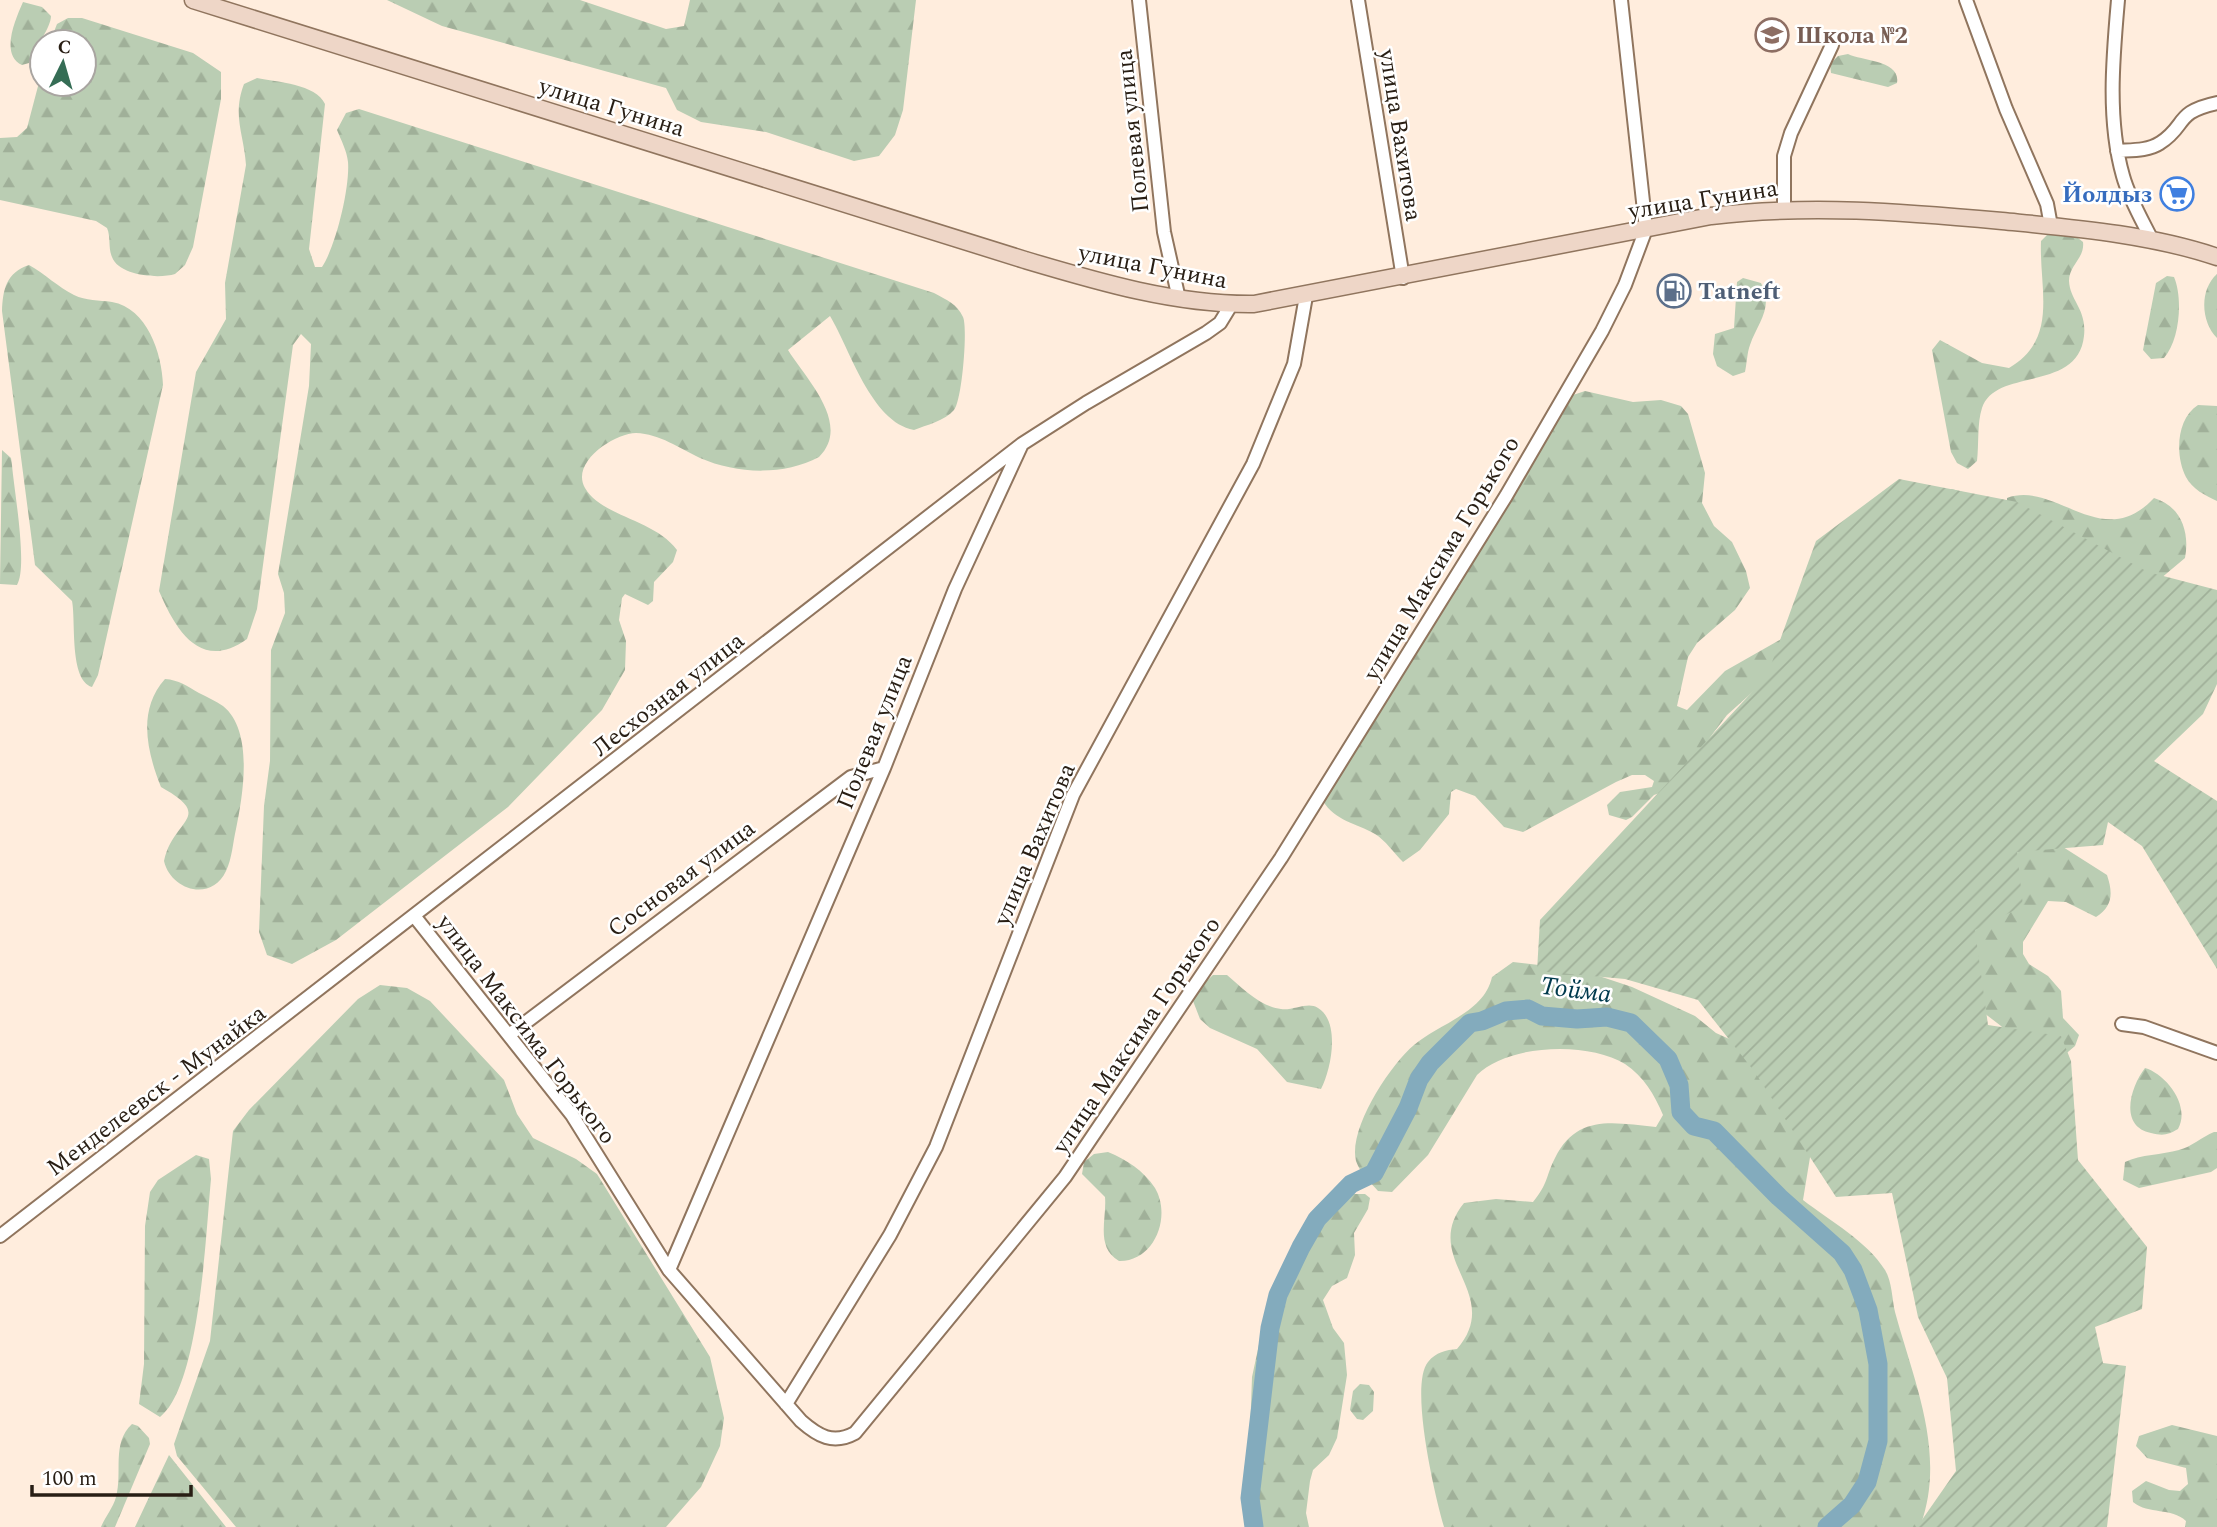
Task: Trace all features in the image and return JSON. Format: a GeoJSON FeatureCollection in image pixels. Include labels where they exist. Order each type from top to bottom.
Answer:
{"type":"FeatureCollection","features":[{"type":"Feature","properties":{"kind":"main road","name":"улица Гунина"},"geometry":{"type":"LineString","coordinates":[[193,0],[1025,260],[1179,299],[1231,305],[1306,296],[1711,216],[1784,209],[1880,209],[2051,226],[2151,240],[2217,257]]}},
{"type":"Feature","properties":{"kind":"street","name":"Полевая улица"},"geometry":{"type":"LineString","coordinates":[[1139,0],[1164,232],[1179,299]]}},
{"type":"Feature","properties":{"kind":"street","name":"улица Вахитова"},"geometry":{"type":"LineString","coordinates":[[1358,0],[1403,278]]}},
{"type":"Feature","properties":{"kind":"street","name":"улица Максима Горького"},"geometry":{"type":"LineString","coordinates":[[415,917],[572,1115],[669,1270],[786,1404],[822,1437],[841,1439],[855,1433],[1065,1177],[1281,858],[1506,496],[1602,331],[1625,285],[1646,229],[1621,0]]}},
{"type":"Feature","properties":{"kind":"street"},"geometry":{"type":"LineString","coordinates":[[1966,0],[2006,109],[2046,204],[2051,226]]}},
{"type":"Feature","properties":{"kind":"street"},"geometry":{"type":"LineString","coordinates":[[2118,0],[2113,62],[2117,151],[2124,180],[2151,240]]}},
{"type":"Feature","properties":{"kind":"street"},"geometry":{"type":"LineString","coordinates":[[1784,209],[1784,156],[1791,133],[1832,45]]}},
{"type":"Feature","properties":{"kind":"street"},"geometry":{"type":"LineString","coordinates":[[2117,151],[2147,149],[2162,142],[2187,112],[2217,103]]}},
{"type":"Feature","properties":{"kind":"street","name":"улица Вахитова"},"geometry":{"type":"LineString","coordinates":[[786,1404],[890,1234],[936,1147],[1073,795],[1253,464],[1294,364],[1306,296]]}},
{"type":"Feature","properties":{"kind":"street"},"geometry":{"type":"LineString","coordinates":[[1023,444],[1086,403],[1206,334],[1220,323],[1231,305]]}},
{"type":"Feature","properties":{"kind":"street","name":"Полевая улица"},"geometry":{"type":"LineString","coordinates":[[669,1270],[884,768],[955,589],[1023,444]]}},
{"type":"Feature","properties":{"kind":"street","name":"Лесхозная улица"},"geometry":{"type":"LineString","coordinates":[[338,976],[1023,444]]}},
{"type":"Feature","properties":{"kind":"street","name":"Сосновая улица"},"geometry":{"type":"LineString","coordinates":[[509,1035],[851,777],[884,768]]}},
{"type":"Feature","properties":{"kind":"street","name":"Менделеевск - Мунайка"},"geometry":{"type":"LineString","coordinates":[[0,1236],[338,976]]}},
{"type":"Feature","properties":{"kind":"street"},"geometry":{"type":"LineString","coordinates":[[2122,1024],[2144,1027],[2217,1052]]}},
{"type":"Feature","properties":{"kind":"green space"},"geometry":{"type":"Polygon","coordinates":[[[387,0],[580,0],[666,29],[684,26],[690,0],[916,0],[903,110],[895,135],[879,156],[854,161],[766,132],[701,122],[677,110],[666,88],[442,26],[387,0]]]}},
{"type":"Feature","properties":{"kind":"green space"},"geometry":{"type":"Polygon","coordinates":[[[23,2],[42,7],[51,16],[47,28],[28,28],[28,63],[22,65],[15,60],[12,53],[13,27],[23,2]]]}},
{"type":"Feature","properties":{"kind":"green space"},"geometry":{"type":"Polygon","coordinates":[[[68,18],[82,18],[193,53],[221,72],[221,99],[193,247],[185,265],[175,274],[150,276],[123,268],[112,257],[107,228],[96,221],[0,200],[0,138],[17,137],[27,128],[35,98],[98,98],[98,28],[55,28],[57,24],[68,18]]]}},
{"type":"Feature","properties":{"kind":"green space"},"geometry":{"type":"Polygon","coordinates":[[[1848,54],[1887,66],[1897,75],[1897,83],[1888,87],[1831,73],[1830,64],[1838,56],[1848,54]]]}},
{"type":"Feature","properties":{"kind":"green space"},"geometry":{"type":"Polygon","coordinates":[[[257,78],[305,88],[320,97],[325,104],[309,249],[315,267],[322,267],[332,245],[347,186],[347,158],[337,130],[346,113],[359,109],[934,293],[961,313],[965,335],[962,380],[954,410],[941,420],[914,430],[899,424],[874,399],[830,316],[788,350],[823,402],[828,416],[831,430],[828,444],[819,457],[775,470],[744,470],[714,463],[661,439],[636,433],[617,438],[597,451],[584,468],[582,478],[585,488],[593,498],[603,506],[655,531],[677,550],[673,562],[654,582],[653,601],[648,605],[625,594],[622,598],[619,620],[626,641],[625,670],[602,710],[508,807],[336,940],[292,964],[267,955],[259,932],[264,806],[270,761],[271,650],[285,613],[284,593],[278,574],[309,386],[311,344],[301,334],[293,345],[257,609],[247,639],[231,648],[216,651],[203,649],[182,632],[159,591],[196,372],[226,319],[225,283],[246,165],[239,106],[244,84],[257,78]]]}},
{"type":"Feature","properties":{"kind":"green space"},"geometry":{"type":"Polygon","coordinates":[[[2050,232],[2073,234],[2083,242],[2082,253],[2071,270],[2069,281],[2084,327],[2078,354],[2067,366],[2053,373],[2003,387],[1990,395],[1980,414],[1977,461],[1968,469],[1957,463],[1951,452],[1932,350],[1940,340],[1982,363],[2009,368],[2025,356],[2035,343],[2041,328],[2041,241],[2050,232]]]}},
{"type":"Feature","properties":{"kind":"green space"},"geometry":{"type":"Polygon","coordinates":[[[29,265],[74,295],[112,302],[135,313],[156,346],[162,372],[163,385],[98,675],[92,687],[85,682],[77,662],[72,601],[35,565],[2,311],[7,283],[15,272],[29,265]]]}},
{"type":"Feature","properties":{"kind":"green space"},"geometry":{"type":"Polygon","coordinates":[[[2217,274],[2217,338],[2208,324],[2204,306],[2207,288],[2217,274]]]}},
{"type":"Feature","properties":{"kind":"green space"},"geometry":{"type":"Polygon","coordinates":[[[2167,276],[2174,277],[2177,286],[2177,330],[2164,358],[2151,359],[2143,350],[2156,283],[2167,276]]]}},
{"type":"Feature","properties":{"kind":"green space"},"geometry":{"type":"Polygon","coordinates":[[[1743,278],[1761,283],[1766,300],[1763,315],[1749,348],[1745,372],[1733,376],[1717,366],[1713,354],[1715,334],[1734,328],[1737,282],[1743,278]]]}},
{"type":"Feature","properties":{"kind":"green space"},"geometry":{"type":"Polygon","coordinates":[[[1585,391],[1633,402],[1661,400],[1681,406],[1688,414],[1705,473],[1702,503],[1714,526],[1732,542],[1746,571],[1750,588],[1735,610],[1697,643],[1688,657],[1677,706],[1687,710],[1725,671],[1785,637],[1834,636],[1756,689],[1727,715],[1671,789],[1654,795],[1632,817],[1626,820],[1609,815],[1607,805],[1620,792],[1652,787],[1654,781],[1645,775],[1632,775],[1616,782],[1523,832],[1504,827],[1475,796],[1456,789],[1451,792],[1449,814],[1420,850],[1403,862],[1379,837],[1340,817],[1323,801],[1328,789],[1508,507],[1567,397],[1585,391]]]}},
{"type":"Feature","properties":{"kind":"green space"},"geometry":{"type":"Polygon","coordinates":[[[2198,405],[2217,406],[2217,501],[2192,485],[2180,459],[2180,438],[2185,419],[2198,405]]]}},
{"type":"Feature","properties":{"kind":"green space"},"geometry":{"type":"Polygon","coordinates":[[[2,450],[11,458],[17,509],[21,562],[17,585],[0,584],[2,450]]]}},
{"type":"Feature","properties":{"kind":"green space"},"geometry":{"type":"Polygon","coordinates":[[[1899,479],[2017,502],[2148,572],[2217,590],[2217,684],[2203,714],[2154,761],[2217,801],[2217,969],[2142,846],[2108,822],[2103,845],[2017,852],[2023,906],[1975,930],[1988,1025],[2061,1036],[2071,1061],[2078,1160],[2147,1247],[2142,1309],[2095,1327],[2103,1363],[2126,1366],[2107,1527],[1917,1527],[1956,1471],[1947,1378],[1918,1317],[1892,1193],[1836,1197],[1754,1071],[1698,1000],[1625,979],[1537,971],[1540,920],[1767,676],[1816,541],[1899,479]]]}},
{"type":"Feature","properties":{"kind":"green space"},"geometry":{"type":"Polygon","coordinates":[[[1952,489],[2007,504],[2007,498],[2025,495],[2043,498],[2098,518],[2116,519],[2135,513],[2154,498],[2171,507],[2182,521],[2186,539],[2185,558],[2160,579],[1939,490],[1952,489]]]}},
{"type":"Feature","properties":{"kind":"green space"},"geometry":{"type":"Polygon","coordinates":[[[165,679],[183,684],[223,706],[233,717],[243,747],[243,782],[230,861],[220,881],[202,889],[183,886],[168,871],[164,861],[188,813],[186,806],[177,797],[161,787],[149,746],[147,732],[151,704],[165,679]]]}},
{"type":"Feature","properties":{"kind":"green space"},"geometry":{"type":"Polygon","coordinates":[[[2052,840],[2107,875],[2111,893],[2109,904],[2096,917],[2066,902],[2048,901],[2023,942],[2023,954],[2029,964],[2048,976],[2061,991],[2063,1018],[2079,1035],[2075,1046],[2062,1057],[2013,1041],[2001,1026],[1975,1006],[1942,868],[2052,840]]]}},
{"type":"Feature","properties":{"kind":"green space"},"geometry":{"type":"Polygon","coordinates":[[[1513,962],[1581,970],[1632,987],[1695,1016],[1716,1033],[1778,1061],[1814,1133],[1803,1200],[1868,1250],[1889,1279],[1895,1312],[1925,1418],[1929,1445],[1927,1500],[1920,1527],[1444,1527],[1426,1442],[1421,1393],[1423,1374],[1428,1362],[1441,1352],[1457,1349],[1469,1329],[1472,1310],[1451,1242],[1453,1223],[1464,1203],[1496,1199],[1533,1202],[1542,1190],[1564,1144],[1586,1127],[1612,1123],[1656,1127],[1663,1115],[1638,1074],[1609,1057],[1570,1049],[1549,1049],[1508,1057],[1477,1075],[1428,1155],[1392,1192],[1378,1191],[1358,1165],[1355,1148],[1358,1132],[1373,1098],[1404,1054],[1424,1037],[1471,1009],[1480,1000],[1492,977],[1513,962]]]}},
{"type":"Feature","properties":{"kind":"green space"},"geometry":{"type":"Polygon","coordinates":[[[1213,975],[1227,975],[1266,1005],[1286,1009],[1310,1005],[1325,1015],[1330,1024],[1332,1047],[1321,1089],[1287,1082],[1257,1049],[1210,1028],[1200,1019],[1193,1001],[1198,989],[1213,975]]]}},
{"type":"Feature","properties":{"kind":"green space"},"geometry":{"type":"Polygon","coordinates":[[[380,985],[407,988],[430,1001],[504,1080],[517,1114],[533,1138],[576,1159],[597,1174],[710,1357],[724,1418],[720,1446],[701,1487],[666,1527],[236,1527],[177,1456],[174,1444],[210,1341],[233,1131],[249,1110],[358,999],[380,985]]]}},
{"type":"Feature","properties":{"kind":"green space"},"geometry":{"type":"Polygon","coordinates":[[[2145,1068],[2161,1077],[2179,1101],[2181,1120],[2178,1129],[2171,1133],[2151,1133],[2134,1122],[2130,1105],[2132,1095],[2145,1068]]]}},
{"type":"Feature","properties":{"kind":"green space"},"geometry":{"type":"Polygon","coordinates":[[[2217,1132],[2217,1168],[2211,1172],[2139,1188],[2123,1180],[2125,1162],[2183,1149],[2217,1132]]]}},
{"type":"Feature","properties":{"kind":"green space"},"geometry":{"type":"Polygon","coordinates":[[[1108,1152],[1140,1171],[1155,1188],[1160,1200],[1160,1224],[1150,1246],[1142,1254],[1119,1261],[1107,1248],[1105,1240],[1105,1197],[1082,1174],[1084,1162],[1094,1154],[1108,1152]]]}},
{"type":"Feature","properties":{"kind":"green space"},"geometry":{"type":"Polygon","coordinates":[[[196,1155],[209,1159],[211,1179],[199,1306],[184,1374],[173,1400],[160,1417],[139,1404],[144,1364],[145,1226],[150,1192],[158,1180],[196,1155]]]}},
{"type":"Feature","properties":{"kind":"green space"},"geometry":{"type":"Polygon","coordinates":[[[1352,1194],[1365,1194],[1370,1198],[1368,1209],[1354,1233],[1355,1255],[1347,1278],[1332,1286],[1323,1300],[1333,1328],[1344,1343],[1347,1375],[1337,1438],[1329,1455],[1313,1470],[1306,1513],[1309,1527],[1253,1527],[1244,1471],[1250,1433],[1252,1377],[1264,1321],[1274,1292],[1296,1249],[1352,1194]]]}},
{"type":"Feature","properties":{"kind":"green space"},"geometry":{"type":"Polygon","coordinates":[[[1360,1384],[1369,1385],[1374,1392],[1373,1411],[1363,1420],[1357,1419],[1350,1410],[1353,1391],[1360,1384]]]}},
{"type":"Feature","properties":{"kind":"green space"},"geometry":{"type":"Polygon","coordinates":[[[132,1424],[138,1426],[149,1438],[150,1444],[115,1527],[101,1527],[116,1497],[120,1449],[132,1424]]]}},
{"type":"Feature","properties":{"kind":"green space"},"geometry":{"type":"Polygon","coordinates":[[[2172,1425],[2217,1436],[2217,1527],[2185,1527],[2186,1521],[2174,1514],[2139,1506],[2133,1502],[2132,1491],[2146,1481],[2169,1490],[2180,1491],[2188,1484],[2186,1468],[2147,1458],[2136,1446],[2139,1436],[2172,1425]]]}},
{"type":"Feature","properties":{"kind":"green space"},"geometry":{"type":"Polygon","coordinates":[[[169,1455],[226,1527],[135,1527],[169,1455]]]}},
{"type":"Feature","properties":{"kind":"waterway","name":"Тойма"},"geometry":{"type":"LineString","coordinates":[[1254,1527],[1250,1498],[1270,1328],[1278,1295],[1301,1247],[1317,1219],[1351,1184],[1374,1173],[1408,1108],[1419,1079],[1430,1063],[1470,1023],[1506,1011],[1528,1009],[1542,1016],[1577,1019],[1607,1017],[1631,1023],[1668,1059],[1679,1085],[1681,1112],[1694,1126],[1714,1131],[1779,1197],[1842,1253],[1853,1270],[1868,1310],[1878,1364],[1878,1441],[1867,1482],[1852,1505],[1827,1527]]}},
{"type":"Feature","properties":{"kind":"place","name":"Школа №2"},"geometry":{"type":"Point","coordinates":[1772,35]}},
{"type":"Feature","properties":{"kind":"place","name":"Йолдыз"},"geometry":{"type":"Point","coordinates":[2177,194]}},
{"type":"Feature","properties":{"kind":"place","name":"Tatneft"},"geometry":{"type":"Point","coordinates":[1674,291]}}]}
